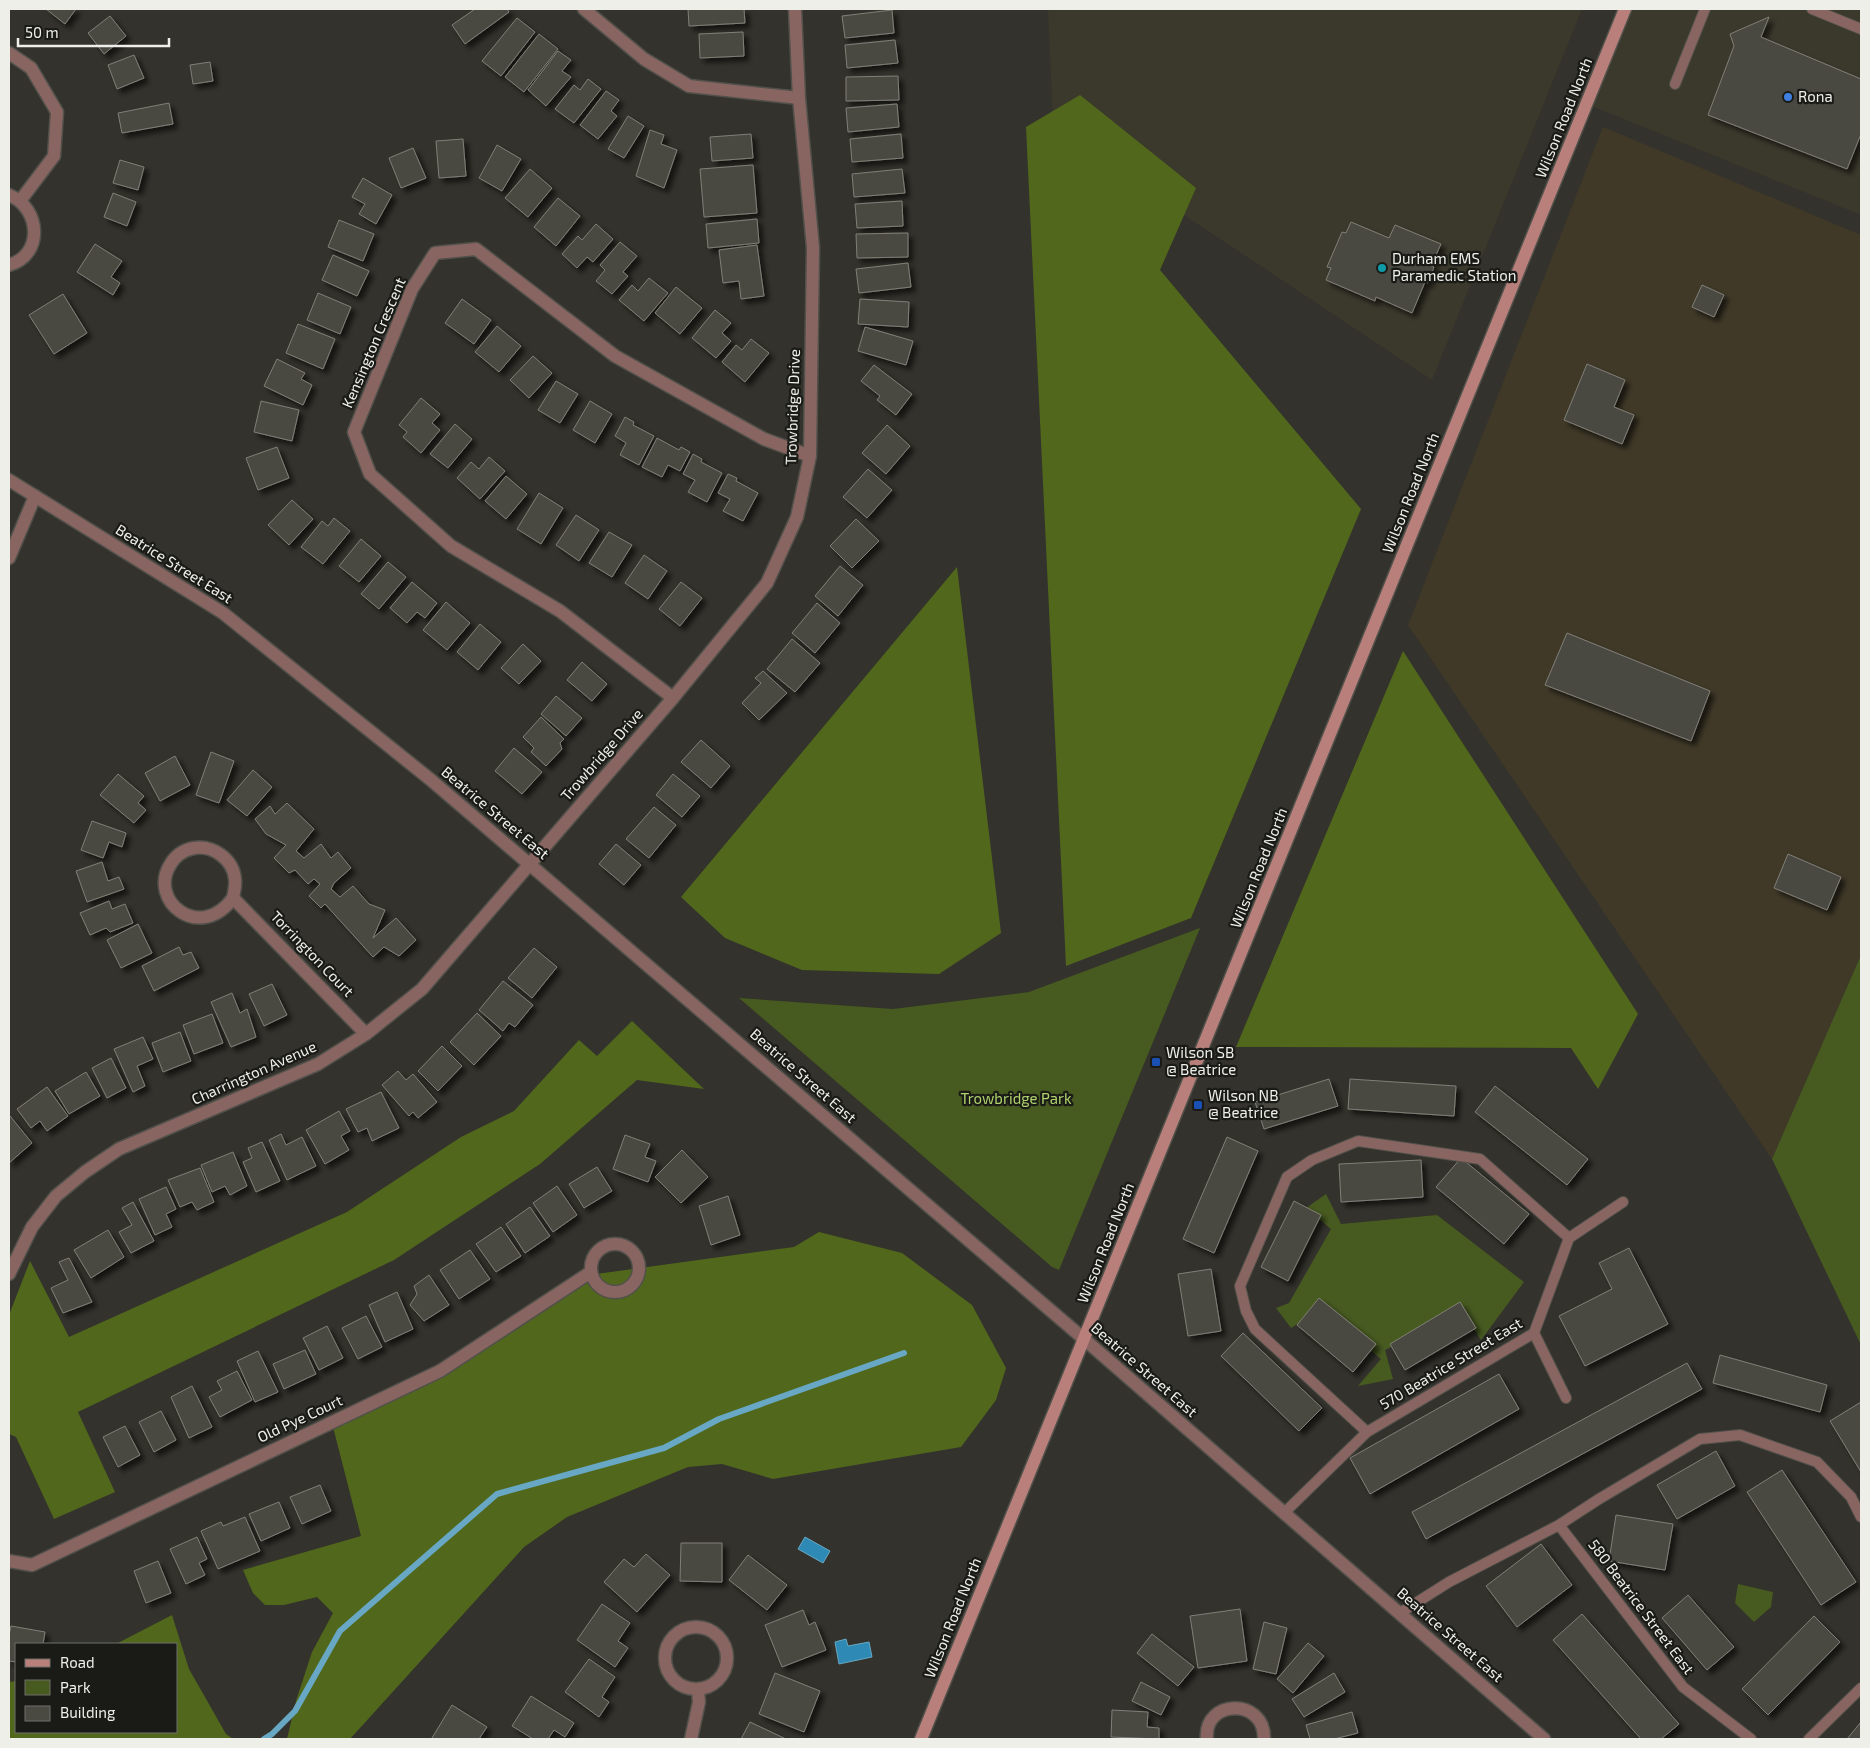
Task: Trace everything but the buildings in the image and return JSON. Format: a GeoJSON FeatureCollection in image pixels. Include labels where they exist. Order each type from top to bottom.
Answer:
{"type":"FeatureCollection","features":[{"type":"Feature","properties":{"kind":"main road","name":"Wilson Road North"},"geometry":{"type":"LineString","coordinates":[[921,1739],[1625,9]]}},
{"type":"Feature","properties":{"kind":"street"},"geometry":{"type":"LineString","coordinates":[[584,9],[644,59],[689,86],[799,98]]}},
{"type":"Feature","properties":{"kind":"street","name":"Trowbridge Drive"},"geometry":{"type":"LineString","coordinates":[[530,864],[673,698],[767,583],[797,517],[810,456],[812,248],[799,98],[795,9]]}},
{"type":"Feature","properties":{"kind":"street"},"geometry":{"type":"LineString","coordinates":[[9,53],[31,68],[57,112],[54,156],[15,198],[29,211],[34,223],[34,236],[31,248],[23,258],[9,266]]}},
{"type":"Feature","properties":{"kind":"street","name":"Kensington Crescent"},"geometry":{"type":"LineString","coordinates":[[673,698],[560,611],[451,546],[370,474],[354,432],[412,290],[436,254],[476,249],[616,356],[764,439],[810,456]]}},
{"type":"Feature","properties":{"kind":"street","name":"Beatrice Street East"},"geometry":{"type":"LineString","coordinates":[[9,480],[223,613],[423,773],[1084,1339],[1544,1739]]}},
{"type":"Feature","properties":{"kind":"street"},"geometry":{"type":"LineString","coordinates":[[9,558],[35,496]]}},
{"type":"Feature","properties":{"kind":"street"},"geometry":{"type":"LineString","coordinates":[[193,848],[205,848],[216,851],[225,858],[232,868],[235,879],[233,898],[222,911],[211,916],[199,918],[188,916],[178,911],[168,897],[165,880],[167,869],[173,859],[182,852],[193,848]]}},
{"type":"Feature","properties":{"kind":"street","name":"Charrington Avenue"},"geometry":{"type":"LineString","coordinates":[[9,1274],[32,1228],[56,1196],[92,1167],[119,1149],[318,1064],[366,1034],[422,989],[530,864]]}},
{"type":"Feature","properties":{"kind":"street","name":"Torrington Court"},"geometry":{"type":"LineString","coordinates":[[233,898],[366,1034]]}},
{"type":"Feature","properties":{"kind":"street","name":"Old Pye Court"},"geometry":{"type":"LineString","coordinates":[[9,1561],[32,1565],[440,1371],[591,1272]]}},
{"type":"Feature","properties":{"kind":"street"},"geometry":{"type":"LineString","coordinates":[[698,1627],[708,1629],[716,1634],[726,1651],[727,1661],[725,1670],[719,1679],[704,1689],[698,1690],[682,1686],[673,1679],[665,1660],[666,1650],[671,1640],[683,1631],[698,1627]]}},
{"type":"Feature","properties":{"kind":"street"},"geometry":{"type":"LineString","coordinates":[[691,1739],[699,1702],[698,1690]]}},
{"type":"Feature","properties":{"kind":"street"},"geometry":{"type":"LineString","coordinates":[[1207,1739],[1208,1727],[1212,1719],[1226,1709],[1236,1708],[1246,1710],[1254,1715],[1264,1732],[1264,1739]]}},
{"type":"Feature","properties":{"kind":"lane"},"geometry":{"type":"LineString","coordinates":[[1675,84],[1705,9]]}},
{"type":"Feature","properties":{"kind":"lane"},"geometry":{"type":"LineString","coordinates":[[1812,9],[1861,29]]}},
{"type":"Feature","properties":{"kind":"lane"},"geometry":{"type":"LineString","coordinates":[[1366,1432],[1256,1329],[1246,1311],[1240,1286],[1288,1177],[1312,1160],[1358,1141],[1480,1159],[1569,1238],[1623,1202]]}},
{"type":"Feature","properties":{"kind":"lane","name":"570 Beatrice Street East"},"geometry":{"type":"LineString","coordinates":[[1284,1513],[1366,1432],[1534,1333],[1569,1238]]}},
{"type":"Feature","properties":{"kind":"lane"},"geometry":{"type":"LineString","coordinates":[[1534,1333],[1566,1398]]}},
{"type":"Feature","properties":{"kind":"lane"},"geometry":{"type":"LineString","coordinates":[[1400,1613],[1449,1582],[1559,1525],[1700,1439],[1740,1435],[1817,1462],[1851,1496],[1861,1517]]}},
{"type":"Feature","properties":{"kind":"lane","name":"580 Beatrice Street East"},"geometry":{"type":"LineString","coordinates":[[1559,1525],[1682,1687],[1751,1739]]}},
{"type":"Feature","properties":{"kind":"lane"},"geometry":{"type":"LineString","coordinates":[[1810,1739],[1861,1688]]}},
{"type":"Feature","properties":{"kind":"shaded area"},"geometry":{"type":"Polygon","coordinates":[[[1048,9],[1582,9],[1432,380],[1184,215],[1054,148],[1048,9]]]}},
{"type":"Feature","properties":{"kind":"shaded area"},"geometry":{"type":"Polygon","coordinates":[[[1625,9],[1861,9],[1861,215],[1587,104],[1625,9]]]}},
{"type":"Feature","properties":{"kind":"shaded area"},"geometry":{"type":"Polygon","coordinates":[[[1603,127],[1861,235],[1861,955],[1772,1159],[1408,625],[1603,127]]]}},
{"type":"Feature","properties":{"kind":"green space"},"geometry":{"type":"Polygon","coordinates":[[[1080,95],[1196,188],[1160,270],[1361,509],[1191,918],[1066,966],[1026,127],[1080,95]]]}},
{"type":"Feature","properties":{"kind":"green space"},"geometry":{"type":"Polygon","coordinates":[[[957,567],[1001,933],[939,974],[802,970],[725,938],[681,897],[957,567]]]}},
{"type":"Feature","properties":{"kind":"green space"},"geometry":{"type":"Polygon","coordinates":[[[1403,651],[1638,1014],[1598,1089],[1571,1048],[1236,1047],[1403,651]]]}},
{"type":"Feature","properties":{"kind":"green space","name":"Trowbridge Park"},"geometry":{"type":"Polygon","coordinates":[[[1200,928],[1059,1270],[1052,1267],[739,998],[893,1009],[1029,992],[1200,928]]]}},
{"type":"Feature","properties":{"kind":"green space"},"geometry":{"type":"Polygon","coordinates":[[[1861,955],[1861,1345],[1772,1159],[1861,955]]]}},
{"type":"Feature","properties":{"kind":"green space"},"geometry":{"type":"Polygon","coordinates":[[[632,1021],[704,1089],[637,1080],[540,1164],[394,1260],[78,1412],[115,1492],[54,1519],[16,1437],[9,1434],[9,1315],[30,1261],[69,1337],[347,1212],[461,1137],[514,1111],[579,1040],[597,1056],[632,1021]]]}},
{"type":"Feature","properties":{"kind":"green space"},"geometry":{"type":"Polygon","coordinates":[[[1326,1194],[1341,1224],[1437,1215],[1524,1282],[1481,1340],[1463,1312],[1385,1350],[1393,1379],[1358,1386],[1381,1359],[1321,1309],[1291,1328],[1276,1308],[1289,1303],[1331,1229],[1306,1208],[1326,1194]]]}},
{"type":"Feature","properties":{"kind":"green space"},"geometry":{"type":"Polygon","coordinates":[[[819,1232],[902,1253],[972,1305],[1006,1368],[996,1400],[961,1447],[773,1479],[722,1464],[688,1467],[567,1517],[524,1547],[350,1739],[287,1739],[296,1701],[312,1652],[333,1613],[317,1597],[284,1605],[265,1605],[253,1593],[243,1570],[361,1536],[332,1423],[433,1376],[589,1275],[794,1247],[819,1232]]]}},
{"type":"Feature","properties":{"kind":"green space"},"geometry":{"type":"Polygon","coordinates":[[[1738,1584],[1773,1592],[1771,1607],[1754,1622],[1735,1603],[1738,1584]]]}},
{"type":"Feature","properties":{"kind":"green space"},"geometry":{"type":"Polygon","coordinates":[[[172,1615],[189,1669],[226,1734],[233,1739],[9,1739],[9,1682],[15,1681],[15,1733],[178,1733],[178,1643],[118,1643],[172,1615]]]}},
{"type":"Feature","properties":{"kind":"water"},"geometry":{"type":"Polygon","coordinates":[[[805,1537],[830,1551],[823,1563],[798,1549],[805,1537]]]}},
{"type":"Feature","properties":{"kind":"water"},"geometry":{"type":"Polygon","coordinates":[[[846,1639],[848,1646],[869,1642],[872,1657],[839,1664],[835,1642],[846,1639]]]}},
{"type":"Feature","properties":{"kind":"waterway"},"geometry":{"type":"LineString","coordinates":[[264,1739],[272,1734],[295,1711],[340,1631],[497,1494],[664,1448],[719,1419],[904,1353]]}},
{"type":"Feature","properties":{"kind":"place","name":"Rona"},"geometry":{"type":"Point","coordinates":[1788,97]}},
{"type":"Feature","properties":{"kind":"place","name":"Durham EMS Paramedic Station"},"geometry":{"type":"Point","coordinates":[1382,268]}},
{"type":"Feature","properties":{"kind":"place","name":"Wilson SB @ Beatrice"},"geometry":{"type":"Point","coordinates":[1156,1062]}},
{"type":"Feature","properties":{"kind":"place","name":"Wilson NB @ Beatrice"},"geometry":{"type":"Point","coordinates":[1198,1105]}}]}
